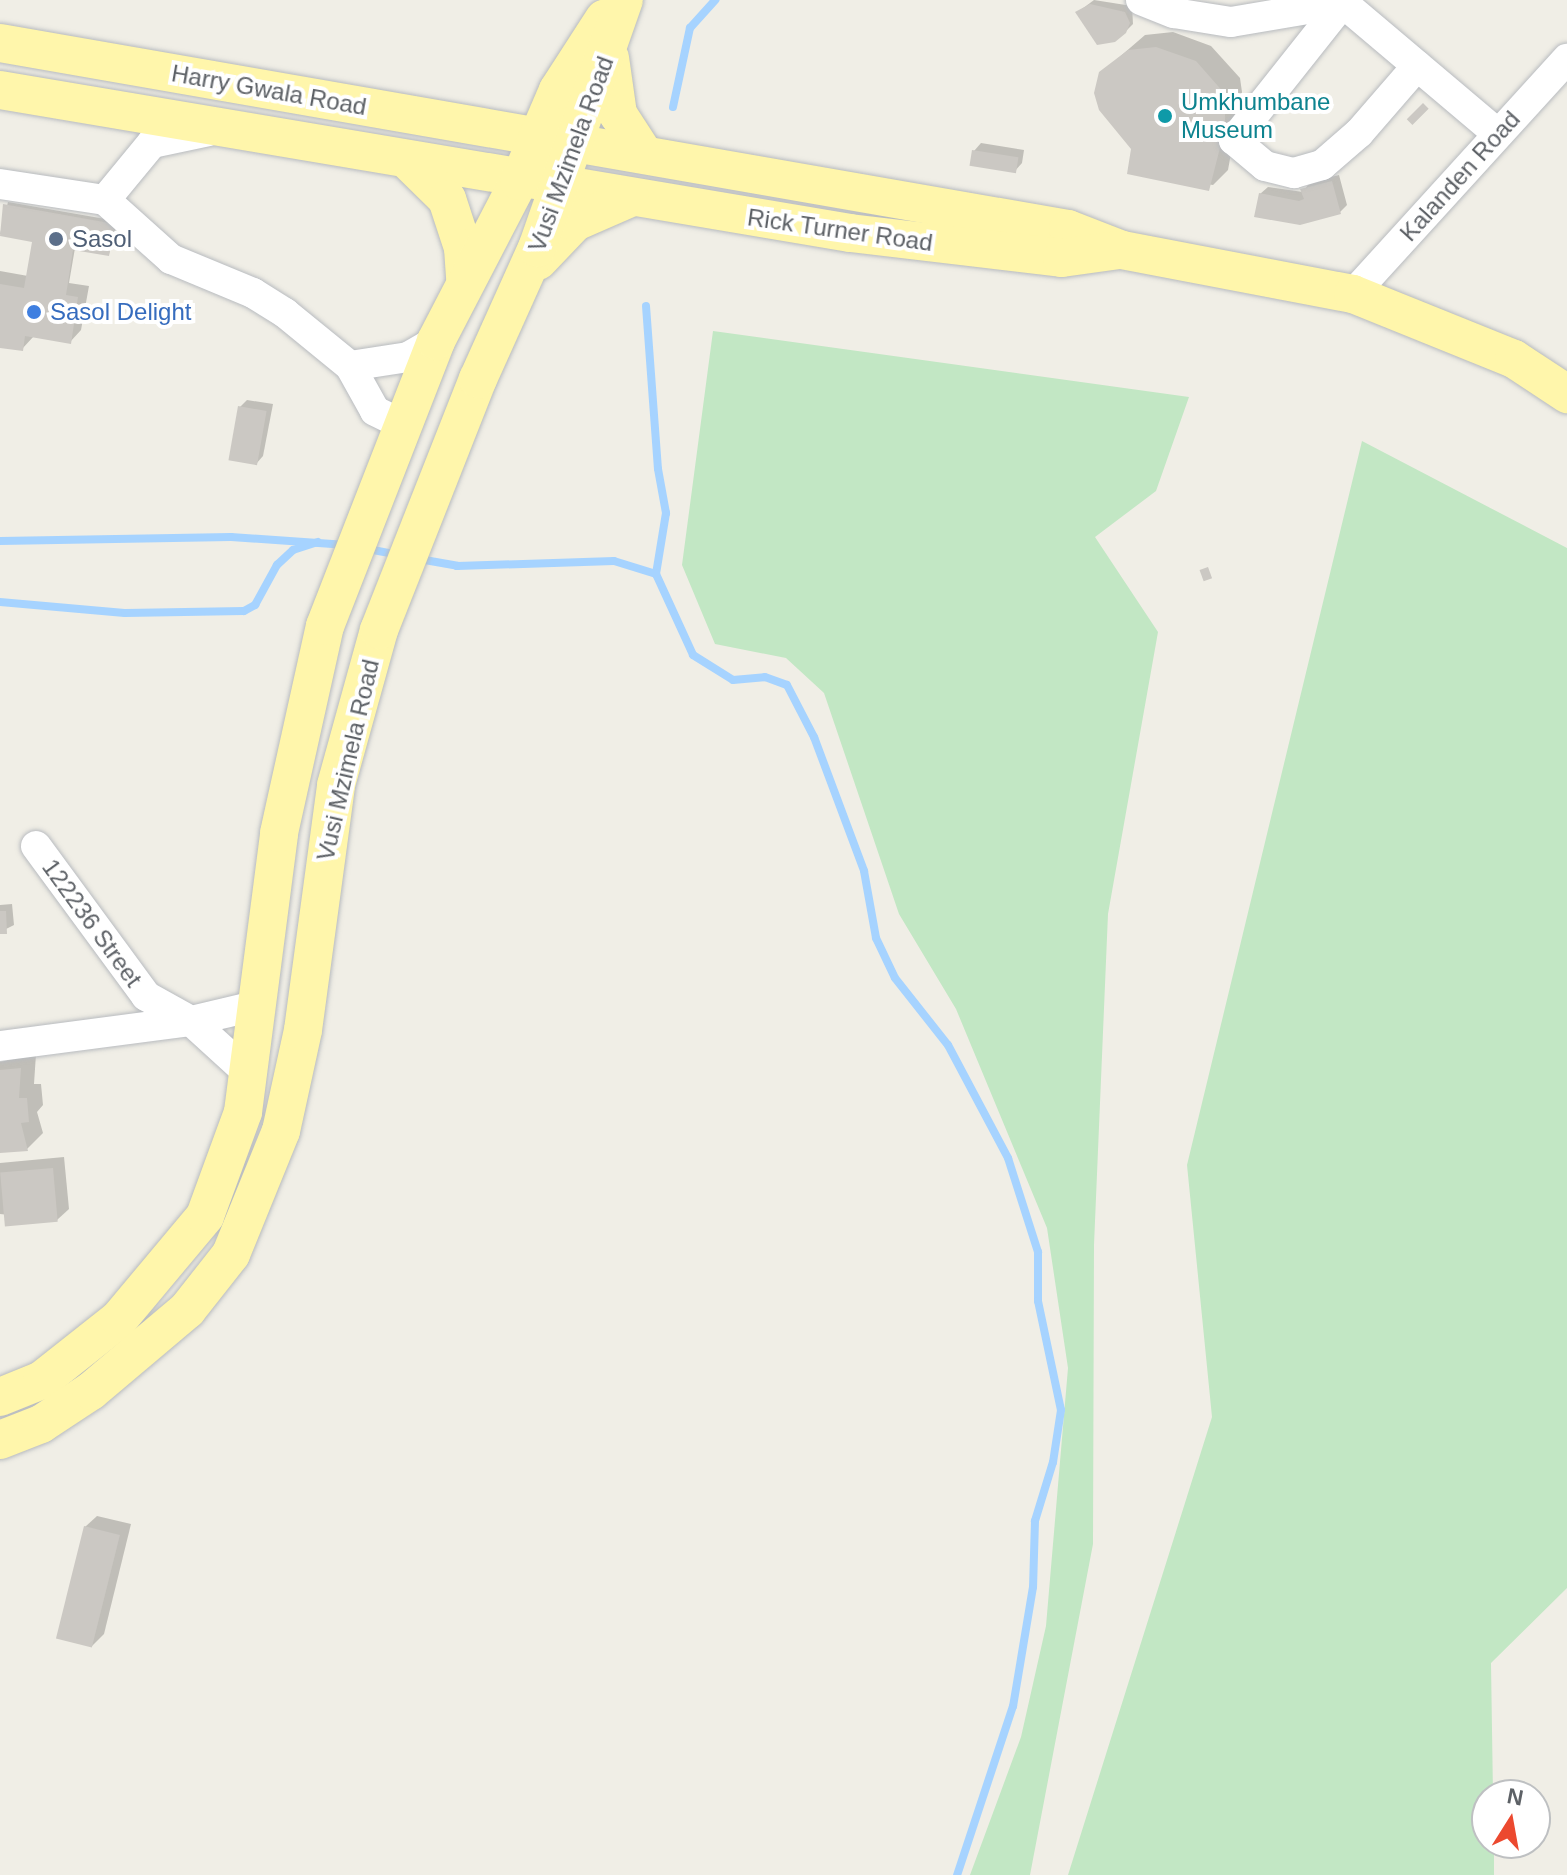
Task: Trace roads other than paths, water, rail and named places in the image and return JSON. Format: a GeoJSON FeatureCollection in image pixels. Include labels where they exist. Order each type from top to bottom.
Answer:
{"type":"FeatureCollection","features":[{"type":"Feature","properties":{"kind":"main road","name":"Vusi Mzimela Road"},"geometry":{"type":"LineString","coordinates":[[0,1440],[41,1424],[114,1372],[187,1310],[231,1254],[281,1131],[303,1030],[333,800],[379,630],[423,516],[525,278],[559,185],[555,140],[558,90],[616,0]]}},
{"type":"Feature","properties":{"kind":"main road","name":"Vusi Mzimela Road"},"geometry":{"type":"LineString","coordinates":[[0,1397],[42,1380],[119,1319],[205,1216],[243,1112],[287,782],[325,626],[436,341],[465,280],[519,181],[555,140],[610,49],[624,0]]}},
{"type":"Feature","properties":{"kind":"main road","name":"Harry Gwala Road"},"geometry":{"type":"LineString","coordinates":[[0,43],[555,140]]}},
{"type":"Feature","properties":{"kind":"main road"},"geometry":{"type":"LineString","coordinates":[[610,49],[618,114],[644,154]]}},
{"type":"Feature","properties":{"kind":"main road","name":"Harry Gwala Road"},"geometry":{"type":"LineString","coordinates":[[0,90],[247,130],[519,181],[559,185]]}},
{"type":"Feature","properties":{"kind":"main road","name":"Rick Turner Road"},"geometry":{"type":"LineString","coordinates":[[555,140],[1068,229],[1122,250],[1353,294],[1514,359],[1567,394]]}},
{"type":"Feature","properties":{"kind":"main road"},"geometry":{"type":"LineString","coordinates":[[406,159],[447,199],[463,248],[465,280]]}},
{"type":"Feature","properties":{"kind":"main road","name":"Rick Turner Road"},"geometry":{"type":"LineString","coordinates":[[559,185],[850,233],[1062,258],[1122,250]]}},
{"type":"Feature","properties":{"kind":"main road"},"geometry":{"type":"LineString","coordinates":[[525,278],[575,222],[630,198]]}},
{"type":"Feature","properties":{"kind":"street"},"geometry":{"type":"LineString","coordinates":[[1141,0],[1174,13],[1231,22],[1344,1]]}},
{"type":"Feature","properties":{"kind":"street"},"geometry":{"type":"LineString","coordinates":[[1344,1],[1498,134]]}},
{"type":"Feature","properties":{"kind":"street"},"geometry":{"type":"LineString","coordinates":[[1344,1],[1234,140],[1265,166],[1294,173],[1322,165],[1359,133],[1417,66]]}},
{"type":"Feature","properties":{"kind":"street","name":"Kalanden Road"},"geometry":{"type":"LineString","coordinates":[[1353,294],[1567,59]]}},
{"type":"Feature","properties":{"kind":"street"},"geometry":{"type":"LineString","coordinates":[[105,200],[152,143],[197,131],[247,130]]}},
{"type":"Feature","properties":{"kind":"street"},"geometry":{"type":"LineString","coordinates":[[0,184],[105,200],[161,253],[253,293],[350,366],[375,411],[404,425]]}},
{"type":"Feature","properties":{"kind":"street"},"geometry":{"type":"LineString","coordinates":[[350,366],[408,357],[436,341]]}},
{"type":"Feature","properties":{"kind":"street","name":"122236 Street"},"geometry":{"type":"LineString","coordinates":[[36,846],[146,996],[191,1021],[247,1072]]}},
{"type":"Feature","properties":{"kind":"street"},"geometry":{"type":"LineString","coordinates":[[0,1046],[191,1021],[255,1006]]}},
{"type":"Feature","properties":{"kind":"waterway"},"geometry":{"type":"LineString","coordinates":[[673,107],[690,28],[715,0]]}},
{"type":"Feature","properties":{"kind":"waterway"},"geometry":{"type":"LineString","coordinates":[[646,306],[658,469],[666,513],[656,574]]}},
{"type":"Feature","properties":{"kind":"waterway"},"geometry":{"type":"LineString","coordinates":[[0,541],[231,537],[347,545]]}},
{"type":"Feature","properties":{"kind":"waterway"},"geometry":{"type":"LineString","coordinates":[[0,602],[125,613],[244,611],[255,605],[277,565],[293,550],[318,542]]}},
{"type":"Feature","properties":{"kind":"waterway"},"geometry":{"type":"LineString","coordinates":[[368,549],[398,555]]}},
{"type":"Feature","properties":{"kind":"waterway"},"geometry":{"type":"LineString","coordinates":[[419,559],[457,566],[614,561],[656,574],[693,655],[733,680],[765,677],[787,685],[814,737],[864,871],[876,938],[895,978],[948,1045],[1008,1158],[1038,1252],[1038,1301],[1061,1410],[1053,1462],[1035,1521],[1033,1587],[1013,1706],[957,1875]]}},
{"type":"Feature","properties":{"kind":"place","name":"Umkhumbane Museum"},"geometry":{"type":"Point","coordinates":[1165,116]}},
{"type":"Feature","properties":{"kind":"place","name":"Sasol"},"geometry":{"type":"Point","coordinates":[56,239]}},
{"type":"Feature","properties":{"kind":"place","name":"Sasol Delight"},"geometry":{"type":"Point","coordinates":[34,312]}}]}
